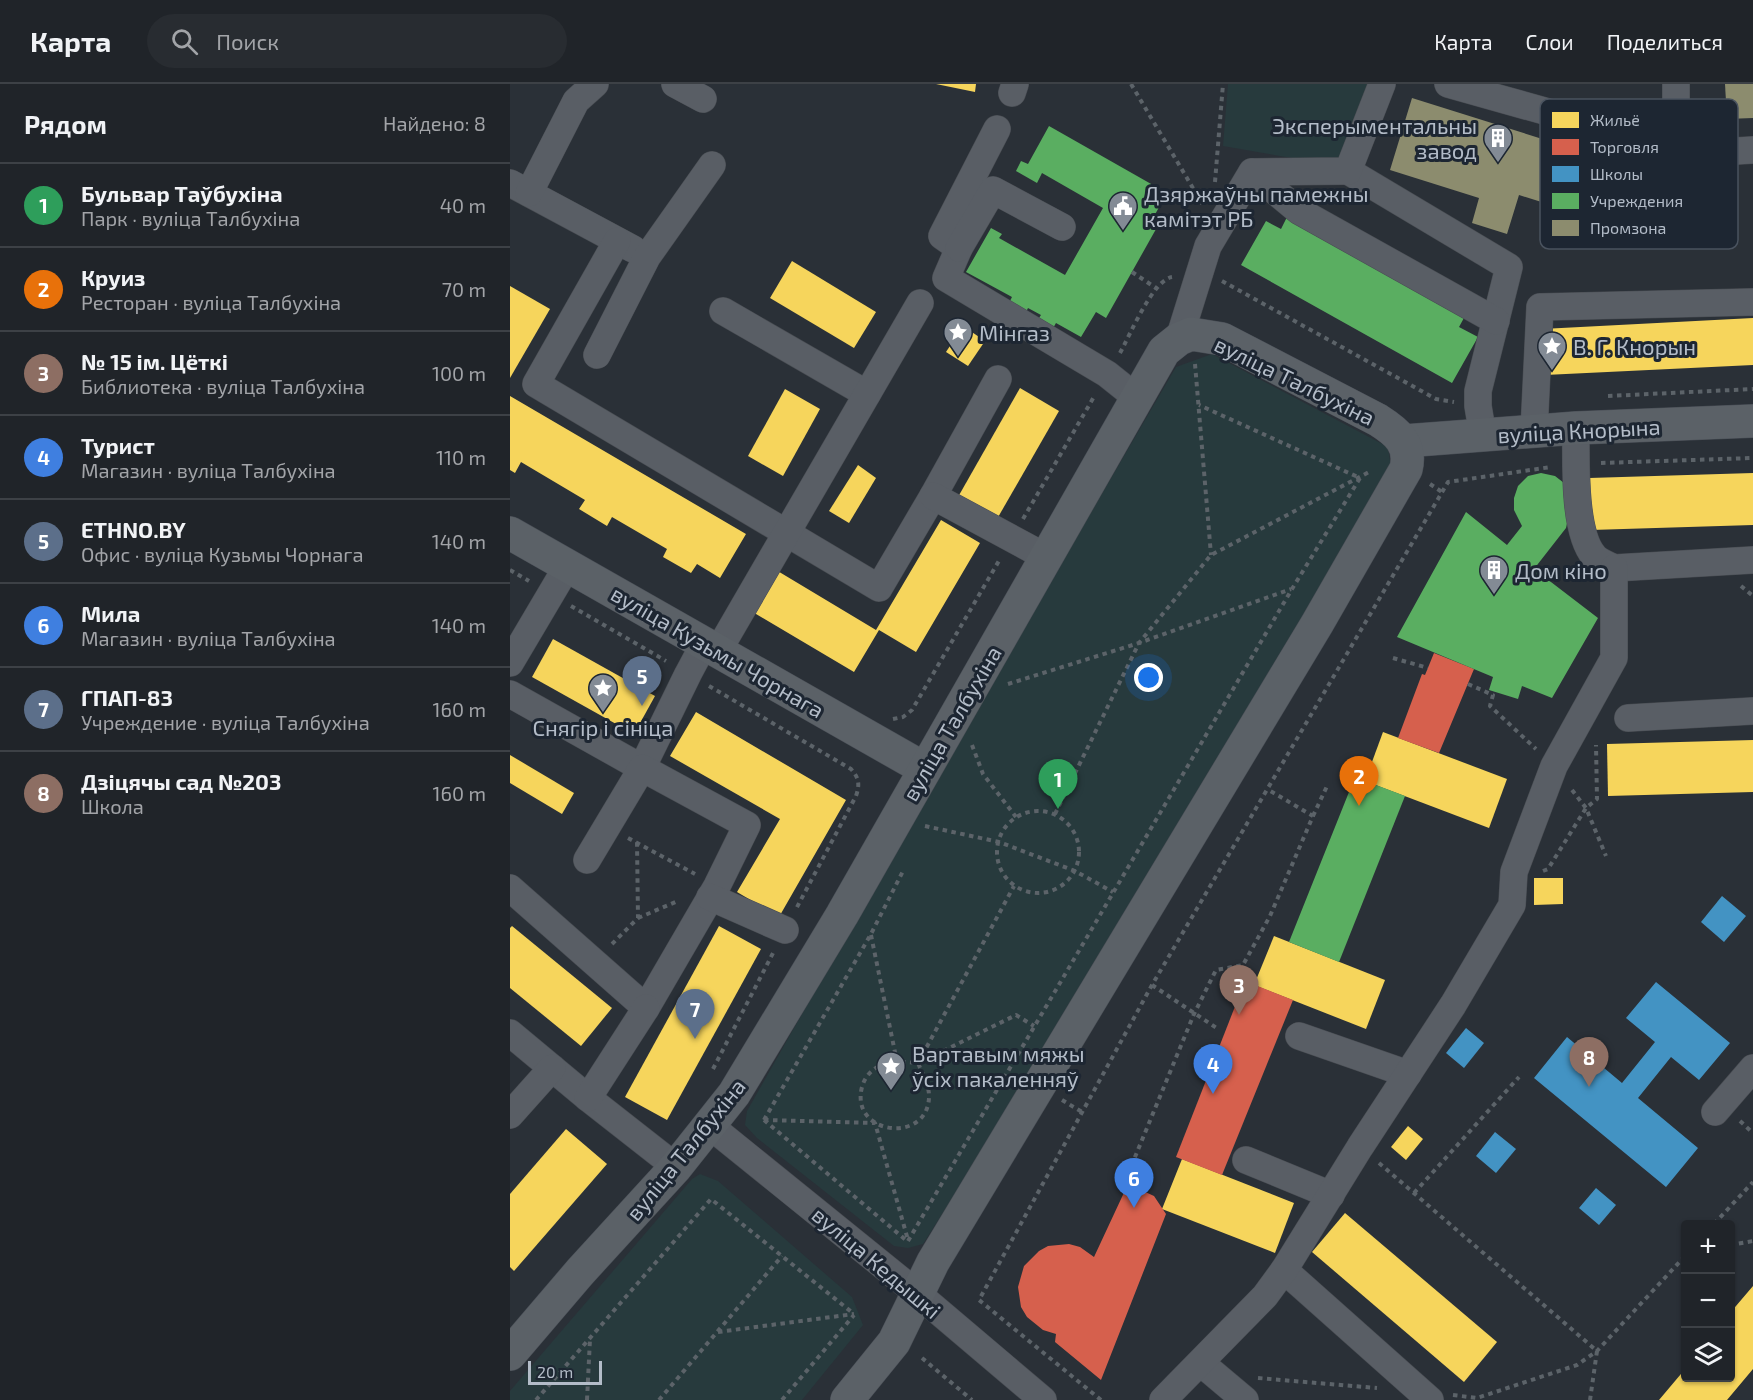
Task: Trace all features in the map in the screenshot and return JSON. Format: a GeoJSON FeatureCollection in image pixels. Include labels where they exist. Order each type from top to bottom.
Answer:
{"type":"FeatureCollection","features":[{"type":"Feature","properties":{"kind":"main road","name":"вуліца Талбухіна"},"geometry":{"type":"LineString","coordinates":[[510,1354],[579,1272],[676,1167],[734,1094],[842,915],[1164,351],[1187,349],[1191,334],[1222,339],[1378,420],[1404,441]]}},
{"type":"Feature","properties":{"kind":"main road","name":"вуліца Кнорына"},"geometry":{"type":"LineString","coordinates":[[1404,441],[1481,421],[1534,430],[1753,421]]}},
{"type":"Feature","properties":{"kind":"main road"},"geometry":{"type":"LineString","coordinates":[[848,1400],[894,1342],[933,1262],[1329,603],[1406,469],[1408,460],[1404,441]]}},
{"type":"Feature","properties":{"kind":"main road","name":"вуліца Кузьмы Чорнага"},"geometry":{"type":"LineString","coordinates":[[510,533],[925,769]]}},
{"type":"Feature","properties":{"kind":"street"},"geometry":{"type":"LineString","coordinates":[[595,84],[576,101],[519,188],[647,257]]}},
{"type":"Feature","properties":{"kind":"street"},"geometry":{"type":"LineString","coordinates":[[675,84],[703,99]]}},
{"type":"Feature","properties":{"kind":"street"},"geometry":{"type":"LineString","coordinates":[[1348,171],[1382,84]]}},
{"type":"Feature","properties":{"kind":"street"},"geometry":{"type":"LineString","coordinates":[[1448,84],[1540,109]]}},
{"type":"Feature","properties":{"kind":"street"},"geometry":{"type":"LineString","coordinates":[[959,248],[942,236],[997,129]]}},
{"type":"Feature","properties":{"kind":"street"},"geometry":{"type":"LineString","coordinates":[[1738,151],[1753,150]]}},
{"type":"Feature","properties":{"kind":"street"},"geometry":{"type":"LineString","coordinates":[[597,355],[647,257],[712,165]]}},
{"type":"Feature","properties":{"kind":"street"},"geometry":{"type":"LineString","coordinates":[[1252,172],[1348,171],[1509,267],[1478,391],[1481,421]]}},
{"type":"Feature","properties":{"kind":"street"},"geometry":{"type":"LineString","coordinates":[[1187,349],[1208,246],[1252,172]]}},
{"type":"Feature","properties":{"kind":"street"},"geometry":{"type":"LineString","coordinates":[[1252,172],[1299,211],[1496,321]]}},
{"type":"Feature","properties":{"kind":"street"},"geometry":{"type":"LineString","coordinates":[[1062,227],[993,190],[959,248],[946,278],[1107,374],[1137,398]]}},
{"type":"Feature","properties":{"kind":"street"},"geometry":{"type":"LineString","coordinates":[[617,241],[536,384],[879,588],[998,379]]}},
{"type":"Feature","properties":{"kind":"street"},"geometry":{"type":"LineString","coordinates":[[1534,430],[1540,307],[1753,302]]}},
{"type":"Feature","properties":{"kind":"street"},"geometry":{"type":"LineString","coordinates":[[587,860],[642,768],[688,674],[711,648],[786,533],[920,303]]}},
{"type":"Feature","properties":{"kind":"street"},"geometry":{"type":"LineString","coordinates":[[723,311],[867,394]]}},
{"type":"Feature","properties":{"kind":"street"},"geometry":{"type":"LineString","coordinates":[[1576,428],[1576,463],[1582,534],[1594,557],[1614,568],[1753,560]]}},
{"type":"Feature","properties":{"kind":"street"},"geometry":{"type":"LineString","coordinates":[[933,496],[1046,557]]}},
{"type":"Feature","properties":{"kind":"street"},"geometry":{"type":"LineString","coordinates":[[510,663],[568,565]]}},
{"type":"Feature","properties":{"kind":"street"},"geometry":{"type":"LineString","coordinates":[[1162,1400],[1208,1369],[1284,1270],[1360,1147],[1453,1005],[1512,905],[1514,872],[1554,766],[1614,658],[1614,568]]}},
{"type":"Feature","properties":{"kind":"street"},"geometry":{"type":"LineString","coordinates":[[510,694],[747,825],[714,891],[646,1008],[588,1098]]}},
{"type":"Feature","properties":{"kind":"street"},"geometry":{"type":"LineString","coordinates":[[1628,718],[1753,711]]}},
{"type":"Feature","properties":{"kind":"street"},"geometry":{"type":"LineString","coordinates":[[510,888],[646,1008]]}},
{"type":"Feature","properties":{"kind":"street"},"geometry":{"type":"LineString","coordinates":[[714,891],[785,930]]}},
{"type":"Feature","properties":{"kind":"street"},"geometry":{"type":"LineString","coordinates":[[510,1033],[676,1167]]}},
{"type":"Feature","properties":{"kind":"street"},"geometry":{"type":"LineString","coordinates":[[1299,1036],[1408,1074]]}},
{"type":"Feature","properties":{"kind":"street"},"geometry":{"type":"LineString","coordinates":[[510,1115],[552,1068]]}},
{"type":"Feature","properties":{"kind":"street"},"geometry":{"type":"LineString","coordinates":[[1715,1112],[1753,1068]]}},
{"type":"Feature","properties":{"kind":"street","name":"вуліца Кедышкі"},"geometry":{"type":"LineString","coordinates":[[710,1125],[918,1294],[1043,1400]]}},
{"type":"Feature","properties":{"kind":"street"},"geometry":{"type":"LineString","coordinates":[[1246,1160],[1331,1195]]}},
{"type":"Feature","properties":{"kind":"street"},"geometry":{"type":"LineString","coordinates":[[1284,1270],[1425,1396]]}},
{"type":"Feature","properties":{"kind":"street"},"geometry":{"type":"LineString","coordinates":[[1208,1369],[1245,1400]]}},
{"type":"Feature","properties":{"kind":"path"},"geometry":{"type":"LineString","coordinates":[[1131,84],[1212,219],[1208,246]]}},
{"type":"Feature","properties":{"kind":"path"},"geometry":{"type":"LineString","coordinates":[[1215,184],[1223,84]]}},
{"type":"Feature","properties":{"kind":"path"},"geometry":{"type":"LineString","coordinates":[[1132,272],[1156,288]]}},
{"type":"Feature","properties":{"kind":"path"},"geometry":{"type":"LineString","coordinates":[[912,710],[1156,288],[1174,272]]}},
{"type":"Feature","properties":{"kind":"path"},"geometry":{"type":"LineString","coordinates":[[1165,278],[1201,272],[1227,282],[1436,399],[1481,421]]}},
{"type":"Feature","properties":{"kind":"path"},"geometry":{"type":"LineString","coordinates":[[1187,349],[1199,405],[1211,555]]}},
{"type":"Feature","properties":{"kind":"path"},"geometry":{"type":"LineString","coordinates":[[1602,396],[1753,389]]}},
{"type":"Feature","properties":{"kind":"path"},"geometry":{"type":"LineString","coordinates":[[1199,405],[1360,478]]}},
{"type":"Feature","properties":{"kind":"path"},"geometry":{"type":"LineString","coordinates":[[1101,1400],[979,1300],[1152,985],[1448,482],[1576,463],[1753,458]]}},
{"type":"Feature","properties":{"kind":"path"},"geometry":{"type":"LineString","coordinates":[[1055,814],[1139,643],[1211,555],[1360,478],[1380,465]]}},
{"type":"Feature","properties":{"kind":"path"},"geometry":{"type":"LineString","coordinates":[[908,1241],[1292,589],[1360,478]]}},
{"type":"Feature","properties":{"kind":"path"},"geometry":{"type":"LineString","coordinates":[[1426,482],[1442,492]]}},
{"type":"Feature","properties":{"kind":"path"},"geometry":{"type":"LineString","coordinates":[[1008,684],[1139,643],[1292,589]]}},
{"type":"Feature","properties":{"kind":"path"},"geometry":{"type":"LineString","coordinates":[[1393,658],[1428,668]]}},
{"type":"Feature","properties":{"kind":"path"},"geometry":{"type":"LineString","coordinates":[[1468,684],[1493,695],[1490,706],[1554,766]]}},
{"type":"Feature","properties":{"kind":"path"},"geometry":{"type":"LineString","coordinates":[[1606,856],[1587,808],[1598,799],[1595,746],[1599,731],[1628,718]]}},
{"type":"Feature","properties":{"kind":"path"},"geometry":{"type":"LineString","coordinates":[[972,745],[983,774],[1016,817]]}},
{"type":"Feature","properties":{"kind":"path"},"geometry":{"type":"LineString","coordinates":[[711,1073],[856,796],[858,779]]}},
{"type":"Feature","properties":{"kind":"path"},"geometry":{"type":"LineString","coordinates":[[1128,1174],[1194,1014],[1216,970],[1243,965],[1270,916],[1328,784]]}},
{"type":"Feature","properties":{"kind":"path"},"geometry":{"type":"LineString","coordinates":[[1267,789],[1313,816]]}},
{"type":"Feature","properties":{"kind":"path"},"geometry":{"type":"LineString","coordinates":[[1042,811],[1055,814],[1074,832],[1079,845],[1079,858],[1075,871],[1068,881],[1057,889],[1046,893],[1033,893],[1014,886],[1003,873],[998,861],[997,849],[1006,826],[1016,817],[1029,812],[1042,811]]}},
{"type":"Feature","properties":{"kind":"path"},"geometry":{"type":"LineString","coordinates":[[925,826],[999,842],[1075,871],[1114,892]]}},
{"type":"Feature","properties":{"kind":"path"},"geometry":{"type":"LineString","coordinates":[[606,827],[637,842],[714,891]]}},
{"type":"Feature","properties":{"kind":"path"},"geometry":{"type":"LineString","coordinates":[[595,962],[638,918],[637,842]]}},
{"type":"Feature","properties":{"kind":"path"},"geometry":{"type":"LineString","coordinates":[[918,1063],[1014,886]]}},
{"type":"Feature","properties":{"kind":"path"},"geometry":{"type":"LineString","coordinates":[[871,934],[897,1062]]}},
{"type":"Feature","properties":{"kind":"path"},"geometry":{"type":"LineString","coordinates":[[1152,985],[1218,1029]]}},
{"type":"Feature","properties":{"kind":"path"},"geometry":{"type":"LineString","coordinates":[[908,1241],[875,1123],[865,1112],[861,1101],[861,1090],[865,1079],[881,1064],[918,1063],[1016,1015],[1034,1026]]}},
{"type":"Feature","properties":{"kind":"path"},"geometry":{"type":"LineString","coordinates":[[908,1241],[764,1119],[875,1123],[893,1130],[904,1128],[914,1124],[927,1107],[929,1095],[927,1084],[918,1063]]}},
{"type":"Feature","properties":{"kind":"path"},"geometry":{"type":"LineString","coordinates":[[1414,1193],[1519,1077]]}},
{"type":"Feature","properties":{"kind":"path"},"geometry":{"type":"LineString","coordinates":[[1360,1147],[1597,1351]]}},
{"type":"Feature","properties":{"kind":"path"},"geometry":{"type":"LineString","coordinates":[[1718,1220],[1752,1184]]}},
{"type":"Feature","properties":{"kind":"path"},"geometry":{"type":"LineString","coordinates":[[536,1400],[711,1198],[854,1314]]}},
{"type":"Feature","properties":{"kind":"path"},"geometry":{"type":"LineString","coordinates":[[1735,1244],[1753,1241]]}},
{"type":"Feature","properties":{"kind":"path"},"geometry":{"type":"LineString","coordinates":[[659,1400],[782,1256]]}},
{"type":"Feature","properties":{"kind":"path"},"geometry":{"type":"LineString","coordinates":[[1208,1369],[1425,1396],[1477,1398],[1577,1365],[1597,1351],[1681,1260]]}},
{"type":"Feature","properties":{"kind":"path"},"geometry":{"type":"LineString","coordinates":[[717,1332],[854,1314]]}},
{"type":"Feature","properties":{"kind":"path"},"geometry":{"type":"LineString","coordinates":[[782,1400],[854,1314]]}},
{"type":"Feature","properties":{"kind":"path"},"geometry":{"type":"LineString","coordinates":[[587,1400],[590,1338]]}},
{"type":"Feature","properties":{"kind":"path"},"geometry":{"type":"LineString","coordinates":[[1590,1400],[1597,1351]]}},
{"type":"Feature","properties":{"kind":"path"},"geometry":{"type":"LineString","coordinates":[[922,1358],[972,1400]]}},
{"type":"Feature","properties":{"kind":"shaded area"},"geometry":{"type":"Polygon","coordinates":[[[1228,84],[1378,84],[1362,146],[1332,165],[1223,146],[1228,84]]]}},
{"type":"Feature","properties":{"kind":"shaded area"},"geometry":{"type":"Polygon","coordinates":[[[1212,354],[1388,447],[1392,475],[1136,911],[923,1244],[908,1248],[894,1246],[757,1138],[745,1125],[747,1111],[934,781],[1176,367],[1212,354]]]}},
{"type":"Feature","properties":{"kind":"shaded area"},"geometry":{"type":"Polygon","coordinates":[[[700,1174],[718,1181],[852,1297],[863,1325],[802,1400],[510,1400],[510,1391],[692,1179],[700,1174]]]}},
{"type":"Feature","properties":{"kind":"building: Жильё"},"geometry":{"type":"Polygon","coordinates":[[[936,84],[976,84],[975,92],[936,84]]]}},
{"type":"Feature","properties":{"kind":"building: Жильё"},"geometry":{"type":"Polygon","coordinates":[[[792,261],[876,312],[854,348],[770,298],[792,261]]]}},
{"type":"Feature","properties":{"kind":"building: Жильё"},"geometry":{"type":"Polygon","coordinates":[[[510,286],[550,309],[510,378],[510,286]]]}},
{"type":"Feature","properties":{"kind":"building: Жильё"},"geometry":{"type":"Polygon","coordinates":[[[1753,318],[1753,365],[1545,375],[1542,329],[1753,318]]]}},
{"type":"Feature","properties":{"kind":"building: Жильё"},"geometry":{"type":"Polygon","coordinates":[[[963,326],[985,341],[968,366],[946,352],[963,326]]]}},
{"type":"Feature","properties":{"kind":"building: Жильё"},"geometry":{"type":"Polygon","coordinates":[[[1020,388],[1059,411],[997,519],[958,497],[1020,388]]]}},
{"type":"Feature","properties":{"kind":"building: Жильё"},"geometry":{"type":"Polygon","coordinates":[[[785,389],[820,409],[783,476],[748,456],[785,389]]]}},
{"type":"Feature","properties":{"kind":"building: Жильё"},"geometry":{"type":"Polygon","coordinates":[[[510,396],[746,534],[720,578],[697,564],[691,573],[663,557],[667,549],[612,517],[607,526],[579,509],[585,500],[521,462],[515,473],[510,470],[510,396]]]}},
{"type":"Feature","properties":{"kind":"building: Жильё"},"geometry":{"type":"Polygon","coordinates":[[[858,465],[876,478],[849,523],[829,511],[858,465]]]}},
{"type":"Feature","properties":{"kind":"building: Жильё"},"geometry":{"type":"Polygon","coordinates":[[[1753,473],[1753,525],[1591,530],[1589,478],[1753,473]]]}},
{"type":"Feature","properties":{"kind":"building: Жильё"},"geometry":{"type":"Polygon","coordinates":[[[941,520],[980,543],[916,652],[879,630],[854,672],[751,611],[776,570],[876,630],[941,520]]]}},
{"type":"Feature","properties":{"kind":"building: Жильё"},"geometry":{"type":"Polygon","coordinates":[[[553,639],[655,696],[634,734],[532,677],[553,639]]]}},
{"type":"Feature","properties":{"kind":"building: Жильё"},"geometry":{"type":"Polygon","coordinates":[[[696,712],[846,800],[779,917],[737,892],[780,819],[670,756],[696,712]]]}},
{"type":"Feature","properties":{"kind":"building: Жильё"},"geometry":{"type":"Polygon","coordinates":[[[1383,732],[1507,779],[1489,828],[1365,781],[1383,732]]]}},
{"type":"Feature","properties":{"kind":"building: Жильё"},"geometry":{"type":"Polygon","coordinates":[[[1753,740],[1753,792],[1608,796],[1607,744],[1753,740]]]}},
{"type":"Feature","properties":{"kind":"building: Жильё"},"geometry":{"type":"Polygon","coordinates":[[[510,755],[574,793],[562,814],[510,783],[510,755]]]}},
{"type":"Feature","properties":{"kind":"building: Жильё"},"geometry":{"type":"Polygon","coordinates":[[[1534,878],[1563,878],[1563,904],[1534,905],[1534,878]]]}},
{"type":"Feature","properties":{"kind":"building: Жильё"},"geometry":{"type":"Polygon","coordinates":[[[512,926],[612,1008],[581,1046],[510,988],[510,928],[512,926]]]}},
{"type":"Feature","properties":{"kind":"building: Жильё"},"geometry":{"type":"Polygon","coordinates":[[[719,926],[761,949],[667,1120],[625,1097],[719,926]]]}},
{"type":"Feature","properties":{"kind":"building: Жильё"},"geometry":{"type":"Polygon","coordinates":[[[1274,936],[1385,980],[1366,1029],[1254,985],[1274,936]]]}},
{"type":"Feature","properties":{"kind":"building: Жильё"},"geometry":{"type":"Polygon","coordinates":[[[1408,1126],[1423,1139],[1406,1160],[1391,1147],[1408,1126]]]}},
{"type":"Feature","properties":{"kind":"building: Жильё"},"geometry":{"type":"Polygon","coordinates":[[[566,1129],[607,1164],[514,1271],[510,1267],[510,1194],[566,1129]]]}},
{"type":"Feature","properties":{"kind":"building: Жильё"},"geometry":{"type":"Polygon","coordinates":[[[1182,1159],[1294,1203],[1275,1253],[1162,1209],[1182,1159]]]}},
{"type":"Feature","properties":{"kind":"building: Жильё"},"geometry":{"type":"Polygon","coordinates":[[[1345,1213],[1497,1342],[1464,1382],[1312,1252],[1345,1213]]]}},
{"type":"Feature","properties":{"kind":"building: Жильё"},"geometry":{"type":"Polygon","coordinates":[[[1753,1286],[1753,1369],[1727,1400],[1659,1400],[1681,1374],[1681,1382],[1735,1382],[1735,1307],[1753,1286]]]}},
{"type":"Feature","properties":{"kind":"building: Торговля"},"geometry":{"type":"Polygon","coordinates":[[[1434,653],[1474,669],[1439,753],[1398,738],[1422,674],[1425,675],[1434,653]]]}},
{"type":"Feature","properties":{"kind":"building: Торговля"},"geometry":{"type":"Polygon","coordinates":[[[1245,981],[1293,1000],[1222,1175],[1176,1157],[1245,981]]]}},
{"type":"Feature","properties":{"kind":"building: Торговля"},"geometry":{"type":"Polygon","coordinates":[[[1128,1184],[1154,1196],[1166,1214],[1101,1380],[1055,1342],[1056,1334],[1043,1330],[1027,1317],[1021,1307],[1018,1287],[1024,1266],[1039,1251],[1048,1246],[1069,1244],[1080,1247],[1094,1257],[1128,1184]]]}},
{"type":"Feature","properties":{"kind":"building: Школы"},"geometry":{"type":"Polygon","coordinates":[[[1722,896],[1746,916],[1724,942],[1701,922],[1722,896]]]}},
{"type":"Feature","properties":{"kind":"building: Школы"},"geometry":{"type":"Polygon","coordinates":[[[1656,982],[1730,1043],[1699,1080],[1671,1057],[1638,1098],[1698,1148],[1666,1187],[1534,1078],[1567,1037],[1622,1083],[1655,1042],[1626,1018],[1656,982]]]}},
{"type":"Feature","properties":{"kind":"building: Школы"},"geometry":{"type":"Polygon","coordinates":[[[1466,1028],[1484,1043],[1464,1068],[1446,1053],[1466,1028]]]}},
{"type":"Feature","properties":{"kind":"building: Школы"},"geometry":{"type":"Polygon","coordinates":[[[1495,1132],[1516,1149],[1496,1173],[1476,1156],[1495,1132]]]}},
{"type":"Feature","properties":{"kind":"building: Школы"},"geometry":{"type":"Polygon","coordinates":[[[1596,1188],[1616,1205],[1599,1225],[1579,1208],[1596,1188]]]}},
{"type":"Feature","properties":{"kind":"building: Учреждения","name":"Дзяржаўны памежны камітэт РБ"},"geometry":{"type":"Polygon","coordinates":[[[1049,126],[1167,193],[1153,218],[1160,222],[1106,318],[1096,312],[1081,337],[1056,323],[1052,330],[1037,321],[1041,315],[1028,308],[1025,314],[1008,305],[1012,297],[966,272],[991,228],[1002,234],[999,238],[1065,275],[1103,208],[1042,173],[1037,183],[1016,171],[1021,161],[1028,164],[1049,126]]]}},
{"type":"Feature","properties":{"kind":"building: Учреждения"},"geometry":{"type":"Polygon","coordinates":[[[1287,217],[1465,316],[1459,327],[1478,337],[1452,383],[1241,265],[1266,221],[1281,229],[1287,217]]]}},
{"type":"Feature","properties":{"kind":"building: Учреждения","name":"Дом кіно"},"geometry":{"type":"Polygon","coordinates":[[[1541,473],[1555,476],[1564,483],[1568,519],[1566,528],[1534,569],[1598,618],[1552,698],[1522,686],[1518,699],[1489,690],[1493,677],[1397,637],[1466,512],[1507,545],[1522,526],[1514,510],[1514,498],[1518,486],[1528,476],[1541,473]]]}},
{"type":"Feature","properties":{"kind":"building: Учреждения"},"geometry":{"type":"Polygon","coordinates":[[[1355,777],[1405,796],[1339,962],[1289,942],[1355,777]]]}},
{"type":"Feature","properties":{"kind":"building: Промзона"},"geometry":{"type":"Polygon","coordinates":[[[1725,84],[1753,84],[1753,118],[1738,119],[1738,99],[1726,99],[1725,84]]]}},
{"type":"Feature","properties":{"kind":"building: Промзона","name":"Эксперыментальны завод"},"geometry":{"type":"Polygon","coordinates":[[[1412,98],[1540,138],[1540,202],[1519,195],[1507,234],[1472,223],[1479,198],[1390,170],[1412,98]]]}},
{"type":"Feature","properties":{"kind":"place","name":"Эксперыментальны завод"},"geometry":{"type":"Point","coordinates":[1498,164]}},
{"type":"Feature","properties":{"kind":"place","name":"Дзяржаўны памежны камітэт РБ"},"geometry":{"type":"Point","coordinates":[1123,232]}},
{"type":"Feature","properties":{"kind":"place","name":"Мінгаз"},"geometry":{"type":"Point","coordinates":[958,358]}},
{"type":"Feature","properties":{"kind":"place","name":"В. Г. Кнорын"},"geometry":{"type":"Point","coordinates":[1552,372]}},
{"type":"Feature","properties":{"kind":"place","name":"Дом кіно"},"geometry":{"type":"Point","coordinates":[1494,596]}},
{"type":"Feature","properties":{"kind":"place","name":"ETHNO.BY"},"geometry":{"type":"Point","coordinates":[642,706]}},
{"type":"Feature","properties":{"kind":"place","name":"Снягір і сініца"},"geometry":{"type":"Point","coordinates":[603,714]}},
{"type":"Feature","properties":{"kind":"place","name":"Круиз"},"geometry":{"type":"Point","coordinates":[1359,806]}},
{"type":"Feature","properties":{"kind":"place","name":"Бульвар Таўбухіна"},"geometry":{"type":"Point","coordinates":[1058,809]}},
{"type":"Feature","properties":{"kind":"place","name":"№ 15 ім. Цёткі"},"geometry":{"type":"Point","coordinates":[1239,1015]}},
{"type":"Feature","properties":{"kind":"place","name":"ГПАП-83"},"geometry":{"type":"Point","coordinates":[695,1039]}},
{"type":"Feature","properties":{"kind":"place","name":"Дзіцячы сад №203"},"geometry":{"type":"Point","coordinates":[1589,1087]}},
{"type":"Feature","properties":{"kind":"place","name":"Вартавым мяжы ўсіх пакаленняў"},"geometry":{"type":"Point","coordinates":[891,1092]}},
{"type":"Feature","properties":{"kind":"place","name":"Турист"},"geometry":{"type":"Point","coordinates":[1213,1094]}},
{"type":"Feature","properties":{"kind":"place","name":"Мила"},"geometry":{"type":"Point","coordinates":[1134,1208]}}]}
